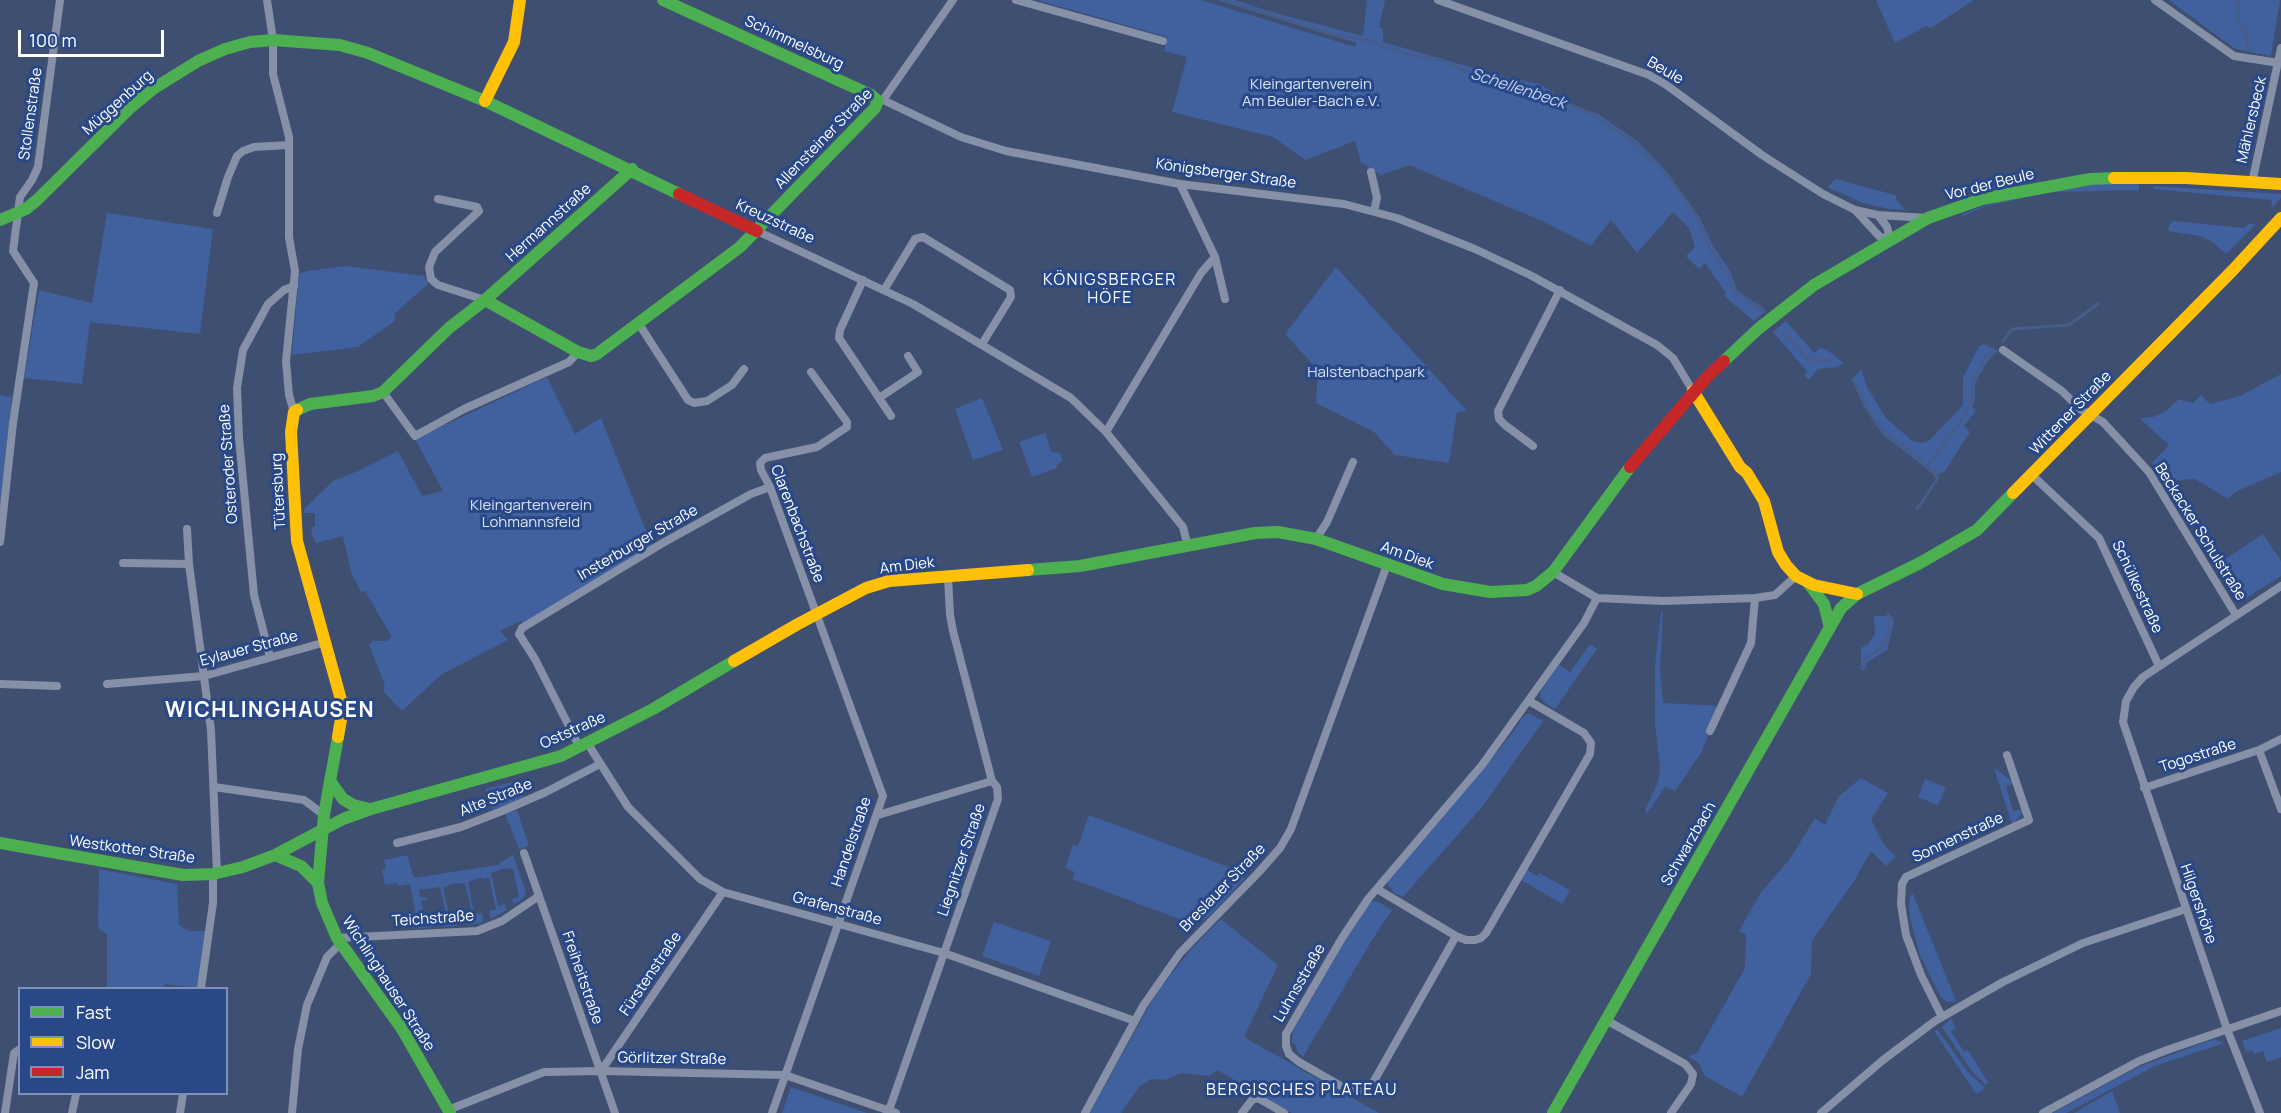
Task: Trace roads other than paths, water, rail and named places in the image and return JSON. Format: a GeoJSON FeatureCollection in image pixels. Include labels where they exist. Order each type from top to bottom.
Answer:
{"type":"FeatureCollection","features":[{"type":"Feature","properties":{"kind":"street","name":"Stollenstraße"},"geometry":{"type":"LineString","coordinates":[[0,542],[13,423],[34,283],[13,251],[20,197],[38,167],[60,0]]}},
{"type":"Feature","properties":{"kind":"street","name":"Tütersburg"},"geometry":{"type":"LineString","coordinates":[[267,0],[273,40],[273,74],[287,127],[289,237],[295,271],[286,361],[289,395],[294,412],[291,432],[297,541],[343,707],[322,830]]}},
{"type":"Feature","properties":{"kind":"street"},"geometry":{"type":"LineString","coordinates":[[485,101],[514,42],[520,0]]}},
{"type":"Feature","properties":{"kind":"street","name":"Schimmelsburg"},"geometry":{"type":"LineString","coordinates":[[663,0],[880,101]]}},
{"type":"Feature","properties":{"kind":"street","name":"Allensteiner Straße"},"geometry":{"type":"LineString","coordinates":[[383,392],[415,436],[464,409],[569,362],[578,352],[591,356],[597,354],[740,247],[757,231],[876,108],[953,0]]}},
{"type":"Feature","properties":{"kind":"street"},"geometry":{"type":"LineString","coordinates":[[1016,0],[1163,40]]}},
{"type":"Feature","properties":{"kind":"street","name":"Beule"},"geometry":{"type":"LineString","coordinates":[[1438,0],[1649,75],[1762,154],[1841,204],[1878,215],[1928,218]]}},
{"type":"Feature","properties":{"kind":"street","name":"Mählersbeck"},"geometry":{"type":"LineString","coordinates":[[2155,0],[2234,57],[2279,63]]}},
{"type":"Feature","properties":{"kind":"street","name":"Müggenburg"},"geometry":{"type":"LineString","coordinates":[[0,220],[19,213],[36,200],[131,107],[153,89],[198,61],[225,49],[250,42],[273,40]]}},
{"type":"Feature","properties":{"kind":"street","name":"Kreuzstraße"},"geometry":{"type":"LineString","coordinates":[[273,40],[340,45],[368,53],[485,101],[913,304],[1071,398],[1106,432],[1183,527],[1188,548]]}},
{"type":"Feature","properties":{"kind":"street","name":"Mählersbeck"},"geometry":{"type":"LineString","coordinates":[[2252,183],[2281,48]]}},
{"type":"Feature","properties":{"kind":"street","name":"Königsberger Straße"},"geometry":{"type":"LineString","coordinates":[[880,101],[961,137],[1006,151],[1180,184],[1320,200],[1374,211],[1475,249],[1560,290],[1666,351],[1694,391]]}},
{"type":"Feature","properties":{"kind":"street"},"geometry":{"type":"LineString","coordinates":[[217,213],[237,156],[254,147],[288,145]]}},
{"type":"Feature","properties":{"kind":"street","name":"Hermannstraße"},"geometry":{"type":"LineString","coordinates":[[383,392],[449,328],[485,300],[632,169]]}},
{"type":"Feature","properties":{"kind":"street"},"geometry":{"type":"LineString","coordinates":[[1371,172],[1377,198],[1374,211]]}},
{"type":"Feature","properties":{"kind":"street","name":"Vor der Beule"},"geometry":{"type":"LineString","coordinates":[[1694,391],[1758,329],[1792,300],[1890,239],[1928,218],[1955,207],[1999,195],[2090,179],[2157,177],[2281,184]]}},
{"type":"Feature","properties":{"kind":"street"},"geometry":{"type":"LineString","coordinates":[[1180,184],[1215,257],[1225,299]]}},
{"type":"Feature","properties":{"kind":"street"},"geometry":{"type":"LineString","coordinates":[[438,200],[477,207],[479,211],[435,252],[429,267],[431,279],[438,285],[485,300],[578,352]]}},
{"type":"Feature","properties":{"kind":"street","name":"Beule"},"geometry":{"type":"LineString","coordinates":[[1855,210],[1880,237],[1890,239]]}},
{"type":"Feature","properties":{"kind":"street"},"geometry":{"type":"LineString","coordinates":[[1878,215],[1887,227],[1890,239]]}},
{"type":"Feature","properties":{"kind":"street","name":"Wittener Straße"},"geometry":{"type":"LineString","coordinates":[[1857,594],[1920,563],[1977,530],[2281,218]]}},
{"type":"Feature","properties":{"kind":"street"},"geometry":{"type":"LineString","coordinates":[[884,290],[915,239],[923,237],[1010,290],[1011,297],[982,344]]}},
{"type":"Feature","properties":{"kind":"street"},"geometry":{"type":"LineString","coordinates":[[1106,432],[1201,273],[1215,257]]}},
{"type":"Feature","properties":{"kind":"street"},"geometry":{"type":"LineString","coordinates":[[863,280],[840,330],[839,338],[891,416]]}},
{"type":"Feature","properties":{"kind":"street","name":"Osteroder Straße"},"geometry":{"type":"LineString","coordinates":[[270,657],[254,595],[239,438],[237,388],[243,350],[268,304],[284,290],[294,286]]}},
{"type":"Feature","properties":{"kind":"street"},"geometry":{"type":"LineString","coordinates":[[1533,446],[1505,425],[1499,418],[1498,411],[1560,290]]}},
{"type":"Feature","properties":{"kind":"street"},"geometry":{"type":"LineString","coordinates":[[639,324],[688,400],[694,403],[707,401],[732,385],[744,369]]}},
{"type":"Feature","properties":{"kind":"street","name":"Beckacker Schulstraße"},"geometry":{"type":"LineString","coordinates":[[2003,351],[2062,391],[2080,409],[2103,422],[2149,471],[2236,615]]}},
{"type":"Feature","properties":{"kind":"street"},"geometry":{"type":"LineString","coordinates":[[879,398],[918,372],[908,356]]}},
{"type":"Feature","properties":{"kind":"street","name":"Clarenbachstraße"},"geometry":{"type":"LineString","coordinates":[[811,372],[848,425],[824,444],[762,460],[760,463],[761,470],[771,487],[816,614]]}},
{"type":"Feature","properties":{"kind":"street"},"geometry":{"type":"LineString","coordinates":[[1694,391],[1740,467],[1748,473],[1764,501],[1782,561],[1796,576],[1807,583],[1821,588],[1857,594]]}},
{"type":"Feature","properties":{"kind":"street","name":"Am Diek"},"geometry":{"type":"LineString","coordinates":[[816,614],[882,582],[1080,566],[1267,532],[1299,534],[1316,538],[1443,584],[1490,592],[1527,590],[1536,586],[1553,572],[1635,460],[1694,391]]}},
{"type":"Feature","properties":{"kind":"street"},"geometry":{"type":"LineString","coordinates":[[294,412],[310,404],[373,396],[383,392]]}},
{"type":"Feature","properties":{"kind":"street"},"geometry":{"type":"LineString","coordinates":[[1316,538],[1327,522],[1353,462]]}},
{"type":"Feature","properties":{"kind":"street","name":"Schülkestraße"},"geometry":{"type":"LineString","coordinates":[[2032,475],[2099,538],[2159,666]]}},
{"type":"Feature","properties":{"kind":"street","name":"Insterburger Straße"},"geometry":{"type":"LineString","coordinates":[[522,628],[661,544],[751,494],[771,487]]}},
{"type":"Feature","properties":{"kind":"street"},"geometry":{"type":"LineString","coordinates":[[187,529],[189,564],[211,730],[214,787],[215,873],[201,987]]}},
{"type":"Feature","properties":{"kind":"street"},"geometry":{"type":"LineString","coordinates":[[123,563],[189,564]]}},
{"type":"Feature","properties":{"kind":"street","name":"Breslauer Straße"},"geometry":{"type":"LineString","coordinates":[[1085,1113],[1135,1021],[1180,953],[1258,873],[1280,848],[1291,829],[1387,565]]}},
{"type":"Feature","properties":{"kind":"street"},"geometry":{"type":"LineString","coordinates":[[1553,572],[1597,598],[1657,600],[1755,598],[1775,595],[1796,576]]}},
{"type":"Feature","properties":{"kind":"street","name":"Liegnitzer Straße"},"geometry":{"type":"LineString","coordinates":[[891,1112],[998,799],[997,787],[992,781],[953,631],[948,577]]}},
{"type":"Feature","properties":{"kind":"street"},"geometry":{"type":"LineString","coordinates":[[1807,583],[1824,604],[1830,628]]}},
{"type":"Feature","properties":{"kind":"street"},"geometry":{"type":"LineString","coordinates":[[2159,666],[2281,586]]}},
{"type":"Feature","properties":{"kind":"street","name":"Schwarzbach"},"geometry":{"type":"LineString","coordinates":[[1553,1113],[1841,608],[1857,594]]}},
{"type":"Feature","properties":{"kind":"street","name":"Luhnsstraße"},"geometry":{"type":"LineString","coordinates":[[1456,936],[1368,1087],[1353,1091],[1346,1089],[1289,1054],[1286,1046],[1289,1029],[1342,938],[1377,889],[1482,765],[1584,623],[1597,598]]}},
{"type":"Feature","properties":{"kind":"street"},"geometry":{"type":"LineString","coordinates":[[1710,731],[1751,643],[1755,598]]}},
{"type":"Feature","properties":{"kind":"street","name":"Oststraße"},"geometry":{"type":"LineString","coordinates":[[322,830],[371,809],[561,756],[584,746],[816,614]]}},
{"type":"Feature","properties":{"kind":"street","name":"Handelstraße"},"geometry":{"type":"LineString","coordinates":[[772,1113],[883,796],[816,614]]}},
{"type":"Feature","properties":{"kind":"street","name":"Grafenstraße"},"geometry":{"type":"LineString","coordinates":[[522,628],[519,634],[584,746],[600,764],[628,807],[700,879],[723,892],[944,953],[1135,1021]]}},
{"type":"Feature","properties":{"kind":"street","name":"Eylauer Straße"},"geometry":{"type":"LineString","coordinates":[[107,684],[204,676],[326,642]]}},
{"type":"Feature","properties":{"kind":"street","name":"Hilgershöhe"},"geometry":{"type":"LineString","coordinates":[[2159,666],[2143,677],[2134,687],[2126,701],[2123,722],[2227,1029],[2260,1113]]}},
{"type":"Feature","properties":{"kind":"street"},"geometry":{"type":"LineString","coordinates":[[0,684],[57,686]]}},
{"type":"Feature","properties":{"kind":"street"},"geometry":{"type":"LineString","coordinates":[[1377,889],[1456,936],[1466,940],[1476,940],[1486,933],[1576,780],[1592,748],[1589,738],[1584,733],[1529,701]]}},
{"type":"Feature","properties":{"kind":"street","name":"Togostraße"},"geometry":{"type":"LineString","coordinates":[[2144,788],[2259,750],[2281,739]]}},
{"type":"Feature","properties":{"kind":"street","name":"Togostraße"},"geometry":{"type":"LineString","coordinates":[[2259,750],[2281,809]]}},
{"type":"Feature","properties":{"kind":"street","name":"Sonnenstraße"},"geometry":{"type":"LineString","coordinates":[[1942,1017],[1921,975],[1906,935],[1901,904],[1902,884],[1906,877],[2029,820],[2007,756]]}},
{"type":"Feature","properties":{"kind":"street","name":"Alte Straße"},"geometry":{"type":"LineString","coordinates":[[396,843],[461,826],[502,811],[546,792],[600,764]]}},
{"type":"Feature","properties":{"kind":"street"},"geometry":{"type":"LineString","coordinates":[[330,781],[343,799],[353,805],[371,809]]}},
{"type":"Feature","properties":{"kind":"street"},"geometry":{"type":"LineString","coordinates":[[878,815],[992,781]]}},
{"type":"Feature","properties":{"kind":"street"},"geometry":{"type":"LineString","coordinates":[[214,787],[304,800],[324,815]]}},
{"type":"Feature","properties":{"kind":"street","name":"Westkotter Straße"},"geometry":{"type":"LineString","coordinates":[[0,843],[162,873],[190,875],[243,867],[275,855],[322,830]]}},
{"type":"Feature","properties":{"kind":"street","name":"Wichlinghauser Straße"},"geometry":{"type":"LineString","coordinates":[[322,830],[318,883],[322,903],[339,941],[402,1029],[449,1112]]}},
{"type":"Feature","properties":{"kind":"street","name":"Freiheitstraße"},"geometry":{"type":"LineString","coordinates":[[524,853],[615,1113]]}},
{"type":"Feature","properties":{"kind":"street"},"geometry":{"type":"LineString","coordinates":[[275,855],[288,858],[301,866],[318,883]]}},
{"type":"Feature","properties":{"kind":"street","name":"Fürstenstraße"},"geometry":{"type":"LineString","coordinates":[[601,1071],[723,892]]}},
{"type":"Feature","properties":{"kind":"street","name":"Teichstraße"},"geometry":{"type":"LineString","coordinates":[[339,941],[477,931],[502,921],[539,896]]}},
{"type":"Feature","properties":{"kind":"street"},"geometry":{"type":"LineString","coordinates":[[1821,1113],[1883,1060],[1942,1017],[2011,978],[2059,954],[2121,929],[2186,909]]}},
{"type":"Feature","properties":{"kind":"street"},"geometry":{"type":"LineString","coordinates":[[292,1113],[298,1049],[307,1005],[327,957],[339,941]]}},
{"type":"Feature","properties":{"kind":"street"},"geometry":{"type":"LineString","coordinates":[[2043,1113],[2139,1061],[2281,1011]]}},
{"type":"Feature","properties":{"kind":"street"},"geometry":{"type":"LineString","coordinates":[[1606,1020],[1685,1064],[1693,1074],[1691,1084],[1671,1113]]}},
{"type":"Feature","properties":{"kind":"street"},"geometry":{"type":"LineString","coordinates":[[5,1113],[14,1053],[18,1050]]}},
{"type":"Feature","properties":{"kind":"street","name":"Görlitzer Straße"},"geometry":{"type":"LineString","coordinates":[[449,1112],[544,1072],[601,1071],[785,1075],[891,1112]]}},
{"type":"Feature","properties":{"kind":"street"},"geometry":{"type":"LineString","coordinates":[[72,1113],[76,1095]]}},
{"type":"Feature","properties":{"kind":"street"},"geometry":{"type":"LineString","coordinates":[[180,1113],[183,1095]]}},
{"type":"Feature","properties":{"kind":"street"},"geometry":{"type":"LineString","coordinates":[[1242,1113],[1252,1100],[1258,1098],[1284,1113]]}},
{"type":"Feature","properties":{"kind":"waterway","name":"Schellenbeck"},"geometry":{"type":"LineString","coordinates":[[1223,0],[1334,35],[1375,42],[1415,56],[1440,59],[1475,76],[1513,83],[1590,113],[1631,141],[1664,171],[1698,218],[1710,249],[1729,276],[1735,291],[1763,311]]}},
{"type":"Feature","properties":{"kind":"waterway","name":"Schwarzbach"},"geometry":{"type":"LineString","coordinates":[[2238,0],[2239,23],[2247,34],[2248,51]]}},
{"type":"Feature","properties":{"kind":"waterway","name":"Schwarzbach"},"geometry":{"type":"LineString","coordinates":[[2003,341],[2012,329],[2069,325],[2098,304]]}},
{"type":"Feature","properties":{"kind":"waterway","name":"Schellenbeck"},"geometry":{"type":"LineString","coordinates":[[1784,333],[1806,357],[1831,361]]}},
{"type":"Feature","properties":{"kind":"waterway","name":"Schwarzbach"},"geometry":{"type":"LineString","coordinates":[[1928,466],[1967,412],[1973,382],[1984,359],[1994,351]]}},
{"type":"Feature","properties":{"kind":"waterway","name":"Schellenbeck"},"geometry":{"type":"LineString","coordinates":[[1853,379],[1864,404],[1883,432],[1917,457],[1938,478],[1917,509]]}},
{"type":"Feature","properties":{"kind":"waterway","name":"Schwarzbach"},"geometry":{"type":"LineString","coordinates":[[1863,669],[1864,659],[1883,647],[1885,643],[1889,631],[1888,615]]}},
{"type":"Feature","properties":{"kind":"district","name":"KÖNIGSBERGER HÖFE"},"geometry":{"type":"Point","coordinates":[1110,290]}},
{"type":"Feature","properties":{"kind":"district","name":"WICHLINGHAUSEN"},"geometry":{"type":"Point","coordinates":[270,711]}},
{"type":"Feature","properties":{"kind":"district","name":"BERGISCHES PLATEAU"},"geometry":{"type":"Point","coordinates":[1302,1091]}},
{"type":"Feature","properties":{"kind":"park label","name":"Kleingartenverein Am Beuler-Bach e.V."},"geometry":{"type":"Point","coordinates":[1311,94]}},
{"type":"Feature","properties":{"kind":"park label","name":"Halstenbachpark"},"geometry":{"type":"Point","coordinates":[1366,373]}},
{"type":"Feature","properties":{"kind":"park label","name":"Kleingartenverein Lohmannsfeld"},"geometry":{"type":"Point","coordinates":[531,514]}}]}
